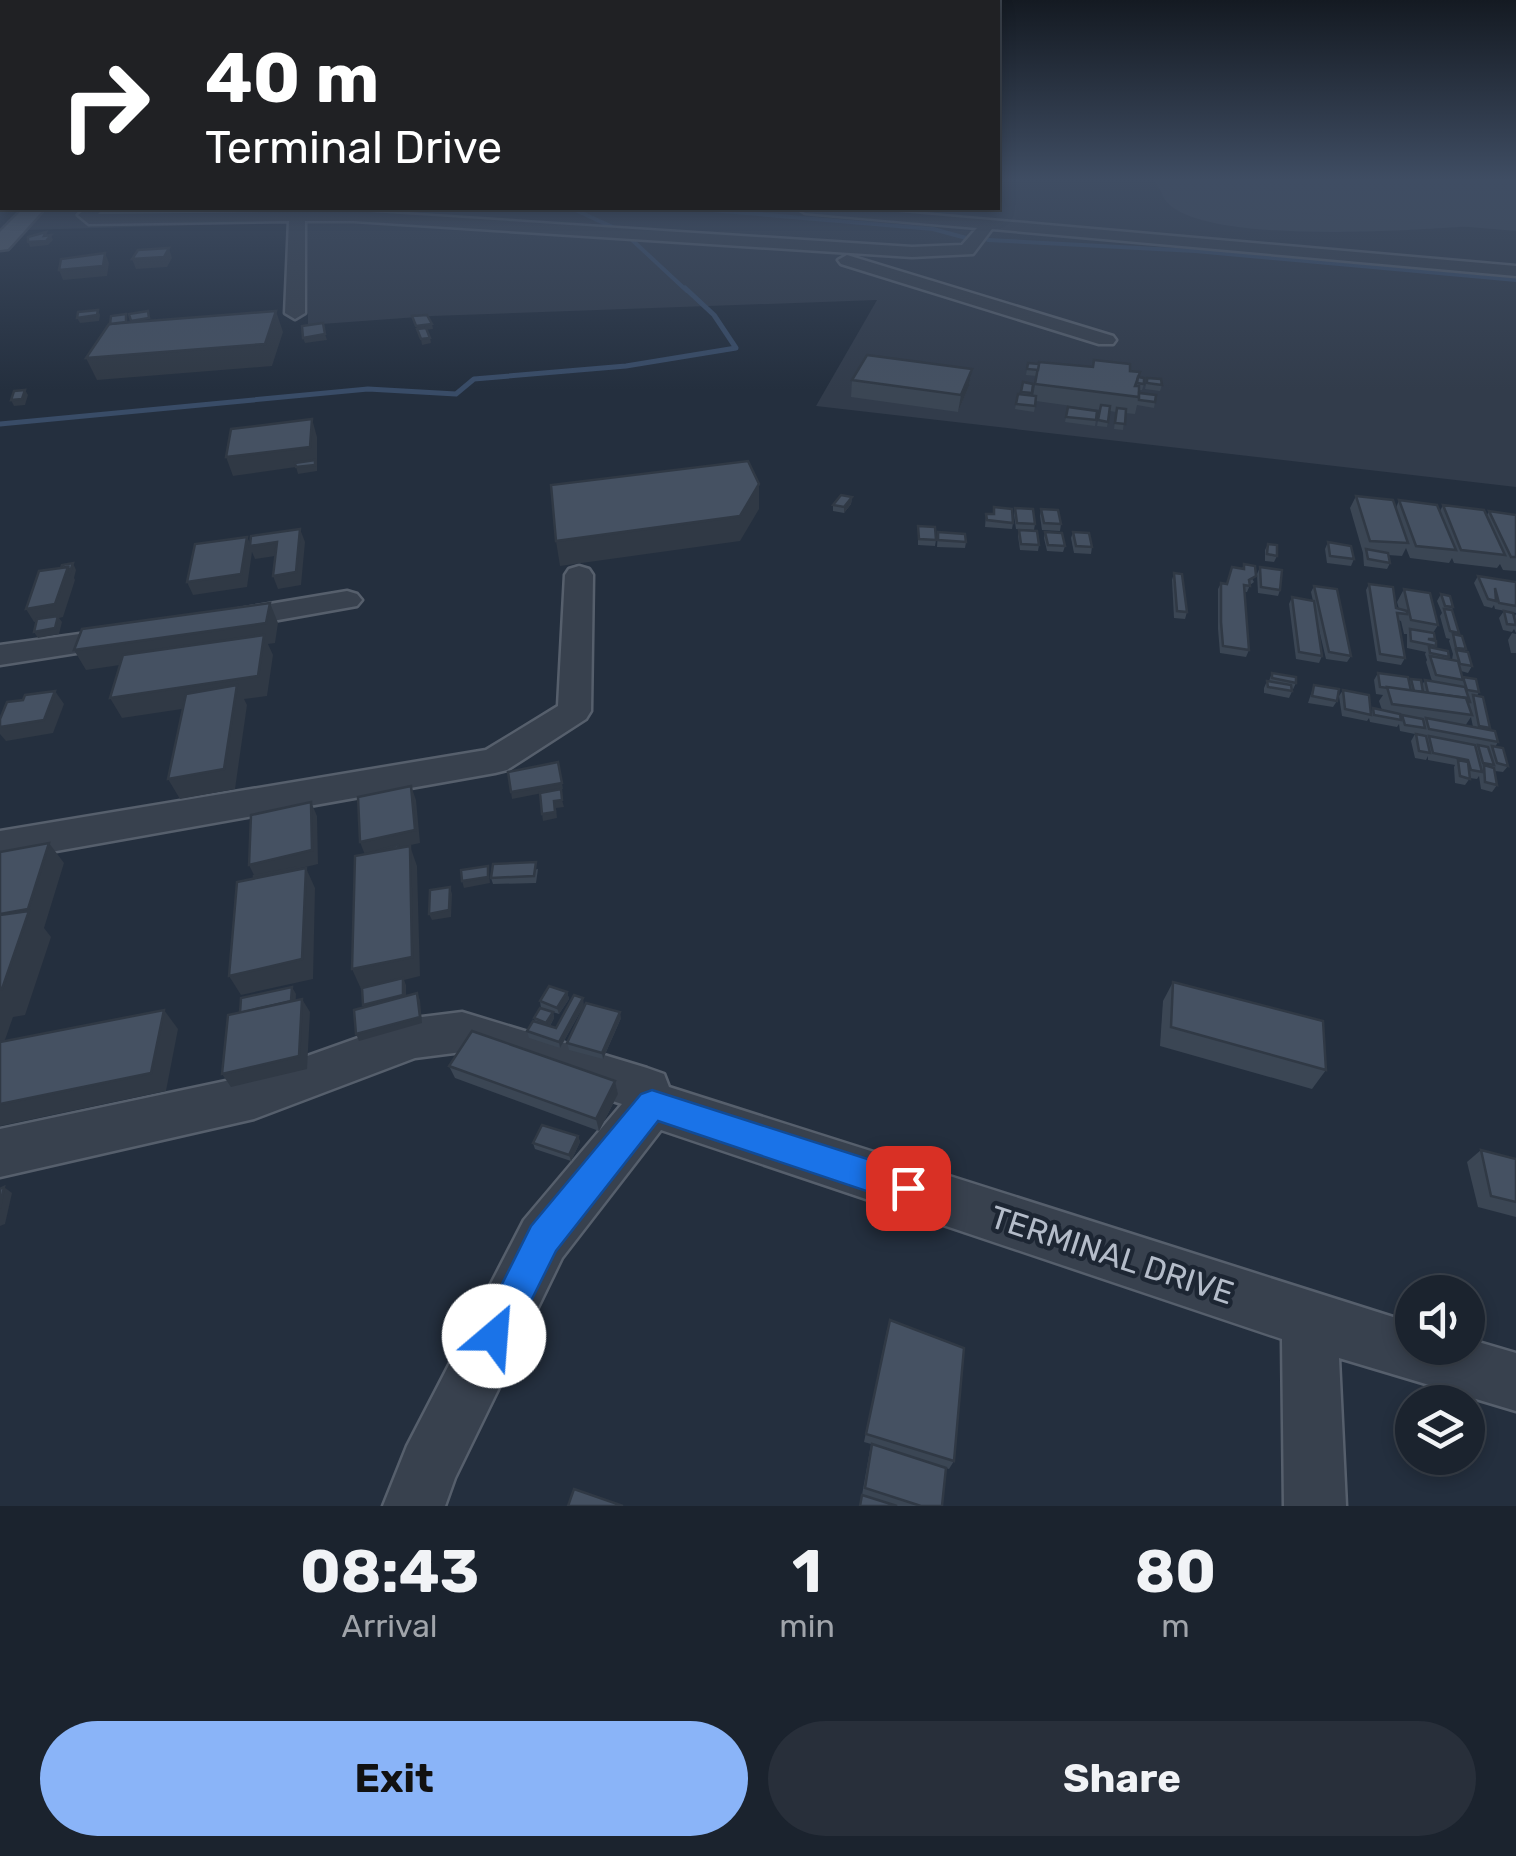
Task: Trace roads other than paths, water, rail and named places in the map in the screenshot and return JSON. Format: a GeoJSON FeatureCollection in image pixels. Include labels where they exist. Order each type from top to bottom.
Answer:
{"type":"FeatureCollection","features":[{"type":"Feature","properties":{"kind":"street"},"geometry":{"type":"LineString","coordinates":[[295,313],[296,249]]}},
{"type":"Feature","properties":{"kind":"street"},"geometry":{"type":"LineString","coordinates":[[813,249],[1106,340]]}},
{"type":"Feature","properties":{"kind":"street"},"geometry":{"type":"LineString","coordinates":[[908,249],[964,249]]}},
{"type":"Feature","properties":{"kind":"street"},"geometry":{"type":"LineString","coordinates":[[1277,249],[1516,272]]}},
{"type":"Feature","properties":{"kind":"street"},"geometry":{"type":"LineString","coordinates":[[0,846],[495,760],[574,711],[579,575]]}},
{"type":"Feature","properties":{"kind":"street"},"geometry":{"type":"LineString","coordinates":[[196,625],[347,600]]}},
{"type":"Feature","properties":{"kind":"street"},"geometry":{"type":"LineString","coordinates":[[0,655],[158,631]]}},
{"type":"Feature","properties":{"kind":"street","name":"TERMINAL DRIVE"},"geometry":{"type":"LineString","coordinates":[[0,1153],[254,1096],[414,1038],[462,1032],[647,1090],[652,1104],[1310,1321],[1516,1382]]}},
{"type":"Feature","properties":{"kind":"street"},"geometry":{"type":"LineString","coordinates":[[414,1506],[428,1467],[544,1238],[652,1104]]}},
{"type":"Feature","properties":{"kind":"street"},"geometry":{"type":"LineString","coordinates":[[1310,1321],[1316,1506]]}},
{"type":"Feature","properties":{"kind":"waterway"},"geometry":{"type":"LineString","coordinates":[[642,249],[687,291]]}},
{"type":"Feature","properties":{"kind":"waterway"},"geometry":{"type":"LineString","coordinates":[[1163,249],[1516,280]]}},
{"type":"Feature","properties":{"kind":"waterway"},"geometry":{"type":"LineString","coordinates":[[0,424],[368,389],[456,394],[474,379],[626,366],[736,348],[714,315],[685,288]]}}]}
